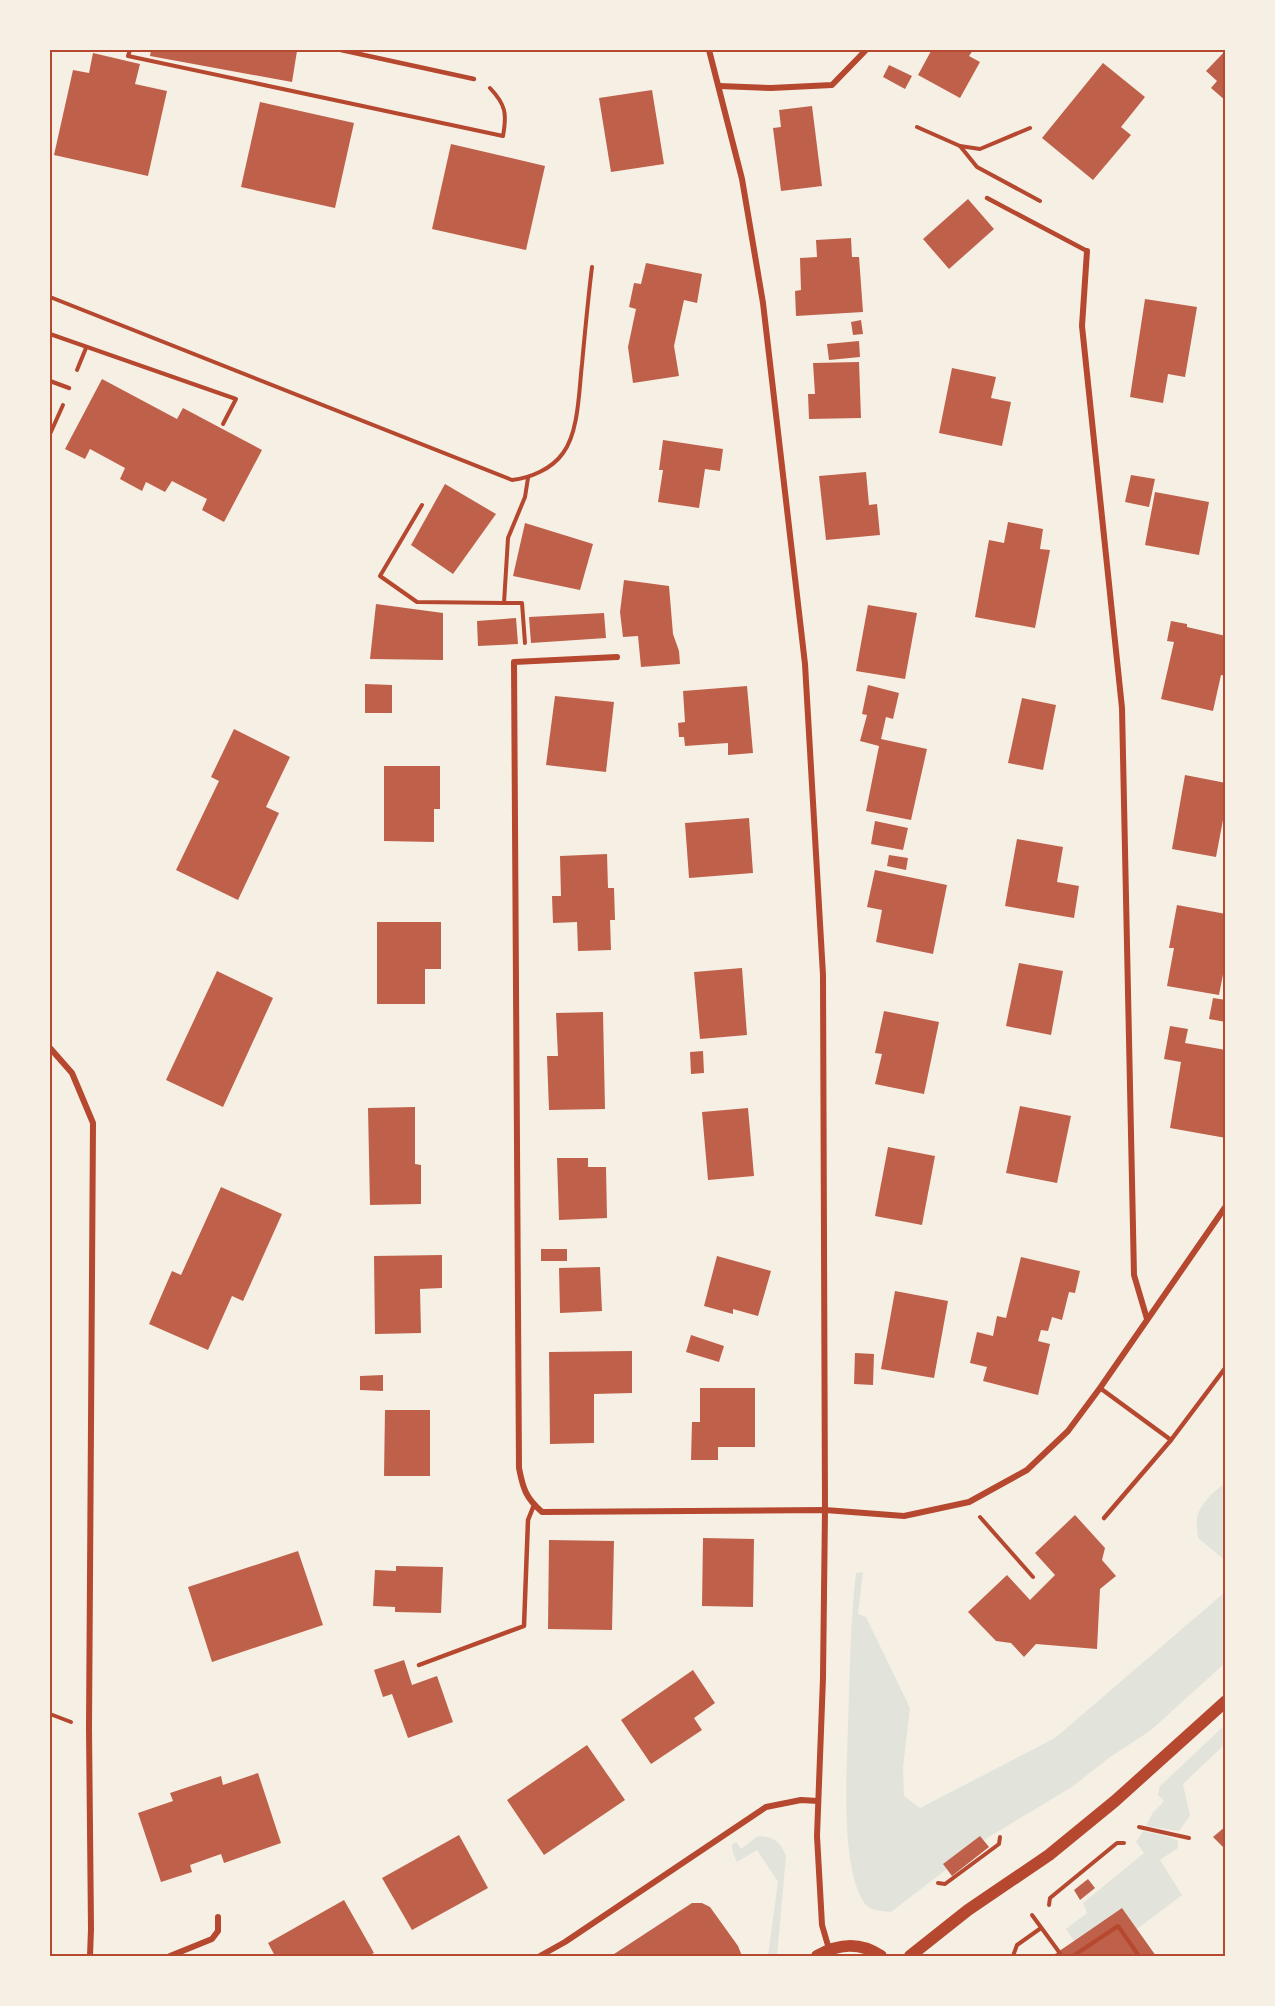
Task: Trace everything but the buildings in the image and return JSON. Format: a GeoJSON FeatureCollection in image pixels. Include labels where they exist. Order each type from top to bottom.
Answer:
{"type":"FeatureCollection","features":[{"type":"Feature","properties":{"kind":"main road"},"geometry":{"type":"LineString","coordinates":[[910,1956],[968,1910],[1049,1855],[1115,1801],[1226,1701]]}},
{"type":"Feature","properties":{"kind":"main road"},"geometry":{"type":"LineString","coordinates":[[817,1956],[843,1945],[872,1950],[881,1956]]}},
{"type":"Feature","properties":{"kind":"street"},"geometry":{"type":"LineString","coordinates":[[709,50],[742,179],[763,303],[805,664],[824,975],[825,1510],[823,1678],[817,1836],[822,1925],[829,1949]]}},
{"type":"Feature","properties":{"kind":"street"},"geometry":{"type":"LineString","coordinates":[[719,86],[771,88],[832,84],[866,50]]}},
{"type":"Feature","properties":{"kind":"street"},"geometry":{"type":"LineString","coordinates":[[1087,251],[1082,326],[1122,708],[1134,1275],[1147,1319]]}},
{"type":"Feature","properties":{"kind":"street"},"geometry":{"type":"LineString","coordinates":[[617,657],[514,662],[519,1468],[523,1490],[534,1505],[542,1512],[825,1510],[904,1516],[969,1502],[1027,1470],[1068,1431],[1226,1206]]}},
{"type":"Feature","properties":{"kind":"street"},"geometry":{"type":"LineString","coordinates":[[50,1048],[72,1073],[93,1123],[89,1752],[92,1929],[90,1956]]}},
{"type":"Feature","properties":{"kind":"street"},"geometry":{"type":"LineString","coordinates":[[540,1956],[565,1942],[766,1807],[801,1800],[818,1801]]}},
{"type":"Feature","properties":{"kind":"street"},"geometry":{"type":"LineString","coordinates":[[170,1956],[212,1939],[218,1931],[218,1917]]}},
{"type":"Feature","properties":{"kind":"lane"},"geometry":{"type":"LineString","coordinates":[[341,50],[474,79]]}},
{"type":"Feature","properties":{"kind":"lane"},"geometry":{"type":"LineString","coordinates":[[987,198],[1087,251]]}},
{"type":"Feature","properties":{"kind":"lane"},"geometry":{"type":"LineString","coordinates":[[50,381],[69,388]]}},
{"type":"Feature","properties":{"kind":"lane"},"geometry":{"type":"LineString","coordinates":[[1104,1518],[1171,1440],[1226,1367]]}},
{"type":"Feature","properties":{"kind":"lane"},"geometry":{"type":"LineString","coordinates":[[1100,1388],[1171,1440]]}},
{"type":"Feature","properties":{"kind":"lane"},"geometry":{"type":"LineString","coordinates":[[419,1665],[524,1626],[528,1520],[534,1505]]}},
{"type":"Feature","properties":{"kind":"path"},"geometry":{"type":"LineString","coordinates":[[130,50],[128,56],[503,136],[506,116],[497,96],[485,84],[474,79]]}},
{"type":"Feature","properties":{"kind":"path"},"geometry":{"type":"LineString","coordinates":[[917,127],[960,146],[980,149],[1030,128]]}},
{"type":"Feature","properties":{"kind":"path"},"geometry":{"type":"LineString","coordinates":[[50,297],[512,480],[528,478],[544,470],[563,454],[570,440],[577,411],[592,267]]}},
{"type":"Feature","properties":{"kind":"path"},"geometry":{"type":"LineString","coordinates":[[50,334],[236,399],[223,424]]}},
{"type":"Feature","properties":{"kind":"path"},"geometry":{"type":"LineString","coordinates":[[504,603],[508,538],[525,497],[528,478]]}},
{"type":"Feature","properties":{"kind":"path"},"geometry":{"type":"LineString","coordinates":[[422,505],[380,576],[417,602],[522,603],[526,662]]}},
{"type":"Feature","properties":{"kind":"path"},"geometry":{"type":"LineString","coordinates":[[976,1511],[1033,1577]]}},
{"type":"Feature","properties":{"kind":"path"},"geometry":{"type":"LineString","coordinates":[[1139,1827],[1189,1838]]}},
{"type":"Feature","properties":{"kind":"path"},"geometry":{"type":"LineString","coordinates":[[938,1883],[945,1884],[999,1844],[1000,1837]]}},
{"type":"Feature","properties":{"kind":"path"},"geometry":{"type":"LineString","coordinates":[[1049,1905],[1050,1898],[1117,1843],[1124,1843]]}},
{"type":"Feature","properties":{"kind":"path"},"geometry":{"type":"LineString","coordinates":[[1032,1915],[1062,1956]]}},
{"type":"Feature","properties":{"kind":"path"},"geometry":{"type":"LineString","coordinates":[[1076,1956],[1118,1926],[1140,1956]]}},
{"type":"Feature","properties":{"kind":"path"},"geometry":{"type":"LineString","coordinates":[[1012,1956],[1017,1945],[1041,1928]]}},
{"type":"Feature","properties":{"kind":"shaded area"},"geometry":{"type":"Polygon","coordinates":[[[1226,1484],[1225,1560],[1198,1538],[1197,1518],[1204,1503],[1226,1484]]]}},
{"type":"Feature","properties":{"kind":"shaded area"},"geometry":{"type":"Polygon","coordinates":[[[863,1572],[858,1614],[866,1617],[910,1708],[903,1767],[904,1796],[920,1808],[1055,1738],[1225,1592],[1225,1663],[1150,1731],[1110,1757],[1072,1787],[987,1838],[891,1912],[875,1910],[865,1904],[856,1884],[851,1863],[846,1815],[852,1611],[856,1573],[863,1572]]]}},
{"type":"Feature","properties":{"kind":"shaded area"},"geometry":{"type":"Polygon","coordinates":[[[1225,1725],[1225,1744],[1183,1784],[1190,1816],[1179,1831],[1146,1826],[1152,1814],[1164,1801],[1158,1795],[1160,1786],[1225,1725]]]}},
{"type":"Feature","properties":{"kind":"shaded area"},"geometry":{"type":"Polygon","coordinates":[[[1143,1831],[1178,1841],[1178,1848],[1160,1860],[1182,1895],[1137,1929],[1122,1908],[1074,1941],[1066,1929],[1087,1913],[1083,1903],[1144,1853],[1136,1842],[1143,1831]]]}},
{"type":"Feature","properties":{"kind":"shaded area"},"geometry":{"type":"Polygon","coordinates":[[[758,1836],[776,1841],[786,1856],[777,1956],[768,1956],[778,1882],[757,1850],[737,1862],[733,1853],[732,1845],[736,1842],[741,1849],[758,1836]]]}}]}
